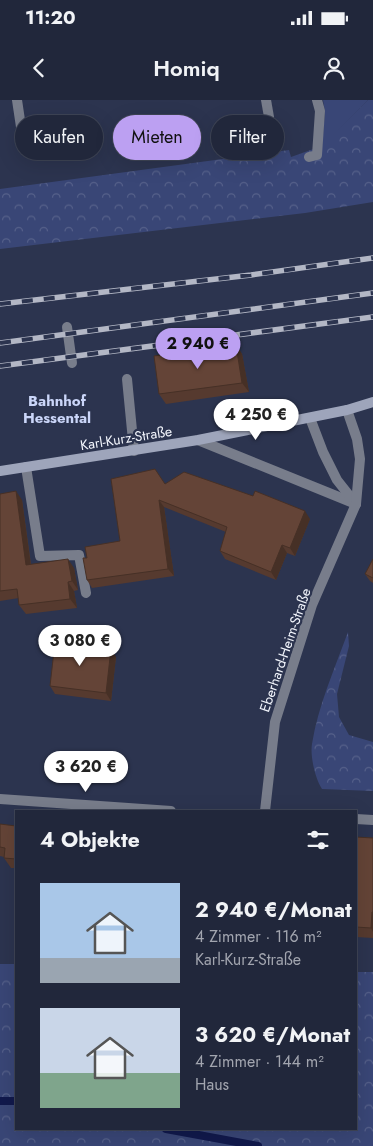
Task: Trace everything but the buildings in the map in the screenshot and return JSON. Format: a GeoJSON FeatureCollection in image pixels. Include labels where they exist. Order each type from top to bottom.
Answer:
{"type":"FeatureCollection","features":[{"type":"Feature","properties":{"kind":"main road","name":"Karl-Kurz-Straße"},"geometry":{"type":"LineString","coordinates":[[0,471],[198,440],[347,410],[373,402]]}},
{"type":"Feature","properties":{"kind":"street"},"geometry":{"type":"LineString","coordinates":[[17,100],[19,115]]}},
{"type":"Feature","properties":{"kind":"street"},"geometry":{"type":"LineString","coordinates":[[266,100],[269,115]]}},
{"type":"Feature","properties":{"kind":"street"},"geometry":{"type":"LineString","coordinates":[[309,157],[317,155],[320,111],[317,100]]}},
{"type":"Feature","properties":{"kind":"street"},"geometry":{"type":"LineString","coordinates":[[67,328],[72,363]]}},
{"type":"Feature","properties":{"kind":"street"},"geometry":{"type":"LineString","coordinates":[[127,379],[134,451]]}},
{"type":"Feature","properties":{"kind":"street","name":"Eberhard-Heim-Straße"},"geometry":{"type":"LineString","coordinates":[[265,810],[274,722],[312,605],[356,504],[360,459],[358,440],[347,410]]}},
{"type":"Feature","properties":{"kind":"street"},"geometry":{"type":"LineString","coordinates":[[310,418],[323,452],[337,480],[356,504]]}},
{"type":"Feature","properties":{"kind":"street"},"geometry":{"type":"LineString","coordinates":[[198,440],[356,504]]}},
{"type":"Feature","properties":{"kind":"street"},"geometry":{"type":"LineString","coordinates":[[26,467],[40,556],[78,555],[86,593]]}},
{"type":"Feature","properties":{"kind":"street"},"geometry":{"type":"LineString","coordinates":[[0,800],[155,810]]}},
{"type":"Feature","properties":{"kind":"street"},"geometry":{"type":"LineString","coordinates":[[357,819],[373,820]]}},
{"type":"Feature","properties":{"kind":"green space"},"geometry":{"type":"Polygon","coordinates":[[[323,100],[368,100],[322,147],[325,112],[323,100]]]}},
{"type":"Feature","properties":{"kind":"green space"},"geometry":{"type":"Polygon","coordinates":[[[368,100],[373,100],[373,202],[305,213],[0,249],[0,189],[215,160],[284,160],[284,151],[289,150],[291,157],[322,146],[368,100]]]}},
{"type":"Feature","properties":{"kind":"green space"},"geometry":{"type":"Polygon","coordinates":[[[348,632],[349,646],[337,694],[339,717],[349,735],[373,742],[373,791],[322,789],[312,761],[312,744],[318,716],[348,632]]]}},
{"type":"Feature","properties":{"kind":"green space"},"geometry":{"type":"Polygon","coordinates":[[[0,964],[15,964],[15,1130],[357,1130],[357,972],[373,972],[373,1146],[0,1146],[0,964]]]}},
{"type":"Feature","properties":{"kind":"waterway"},"geometry":{"type":"LineString","coordinates":[[0,1101],[15,1101]]}},
{"type":"Feature","properties":{"kind":"waterway"},"geometry":{"type":"LineString","coordinates":[[171,1130],[258,1146]]}},
{"type":"Feature","properties":{"kind":"railway"},"geometry":{"type":"LineString","coordinates":[[0,304],[251,275],[373,258]]}},
{"type":"Feature","properties":{"kind":"railway"},"geometry":{"type":"LineString","coordinates":[[0,343],[373,293]]}},
{"type":"Feature","properties":{"kind":"railway"},"geometry":{"type":"LineString","coordinates":[[0,366],[373,317]]}},
{"type":"Feature","properties":{"kind":"district","name":"Bahnhof Hessental"},"geometry":{"type":"Point","coordinates":[57,410]}}]}
